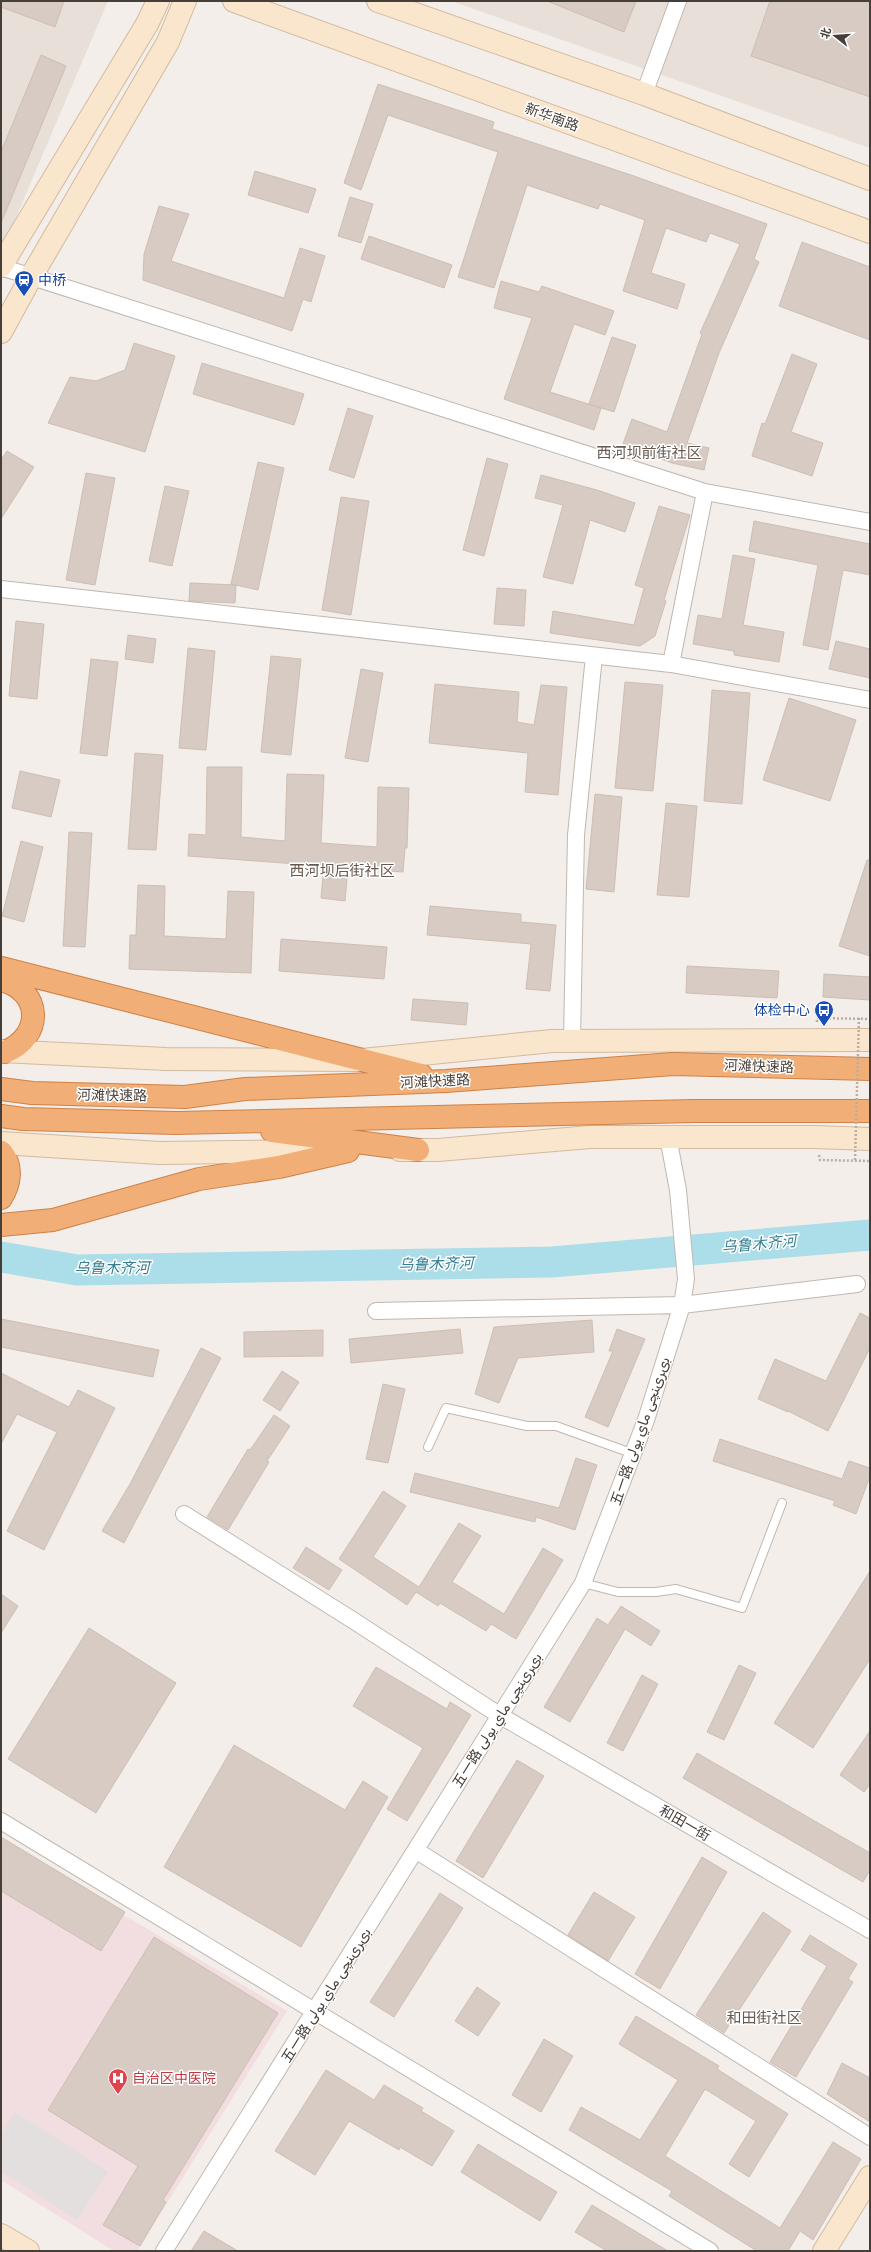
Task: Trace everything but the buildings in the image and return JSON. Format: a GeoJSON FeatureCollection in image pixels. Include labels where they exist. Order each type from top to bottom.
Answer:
{"type":"FeatureCollection","features":[{"type":"Feature","properties":{"kind":"highway"},"geometry":{"type":"LineString","coordinates":[[1,968],[446,1081]]}},
{"type":"Feature","properties":{"kind":"highway"},"geometry":{"type":"LineString","coordinates":[[1,980],[20,988],[28,996],[32,1007],[33,1019],[31,1030],[25,1040],[16,1048],[3,1052]]}},
{"type":"Feature","properties":{"kind":"highway","name":"河滩快速路"},"geometry":{"type":"LineString","coordinates":[[1,1089],[32,1094],[185,1097],[245,1089],[446,1081],[673,1064],[870,1069]]}},
{"type":"Feature","properties":{"kind":"highway","name":"河滩快速路"},"geometry":{"type":"LineString","coordinates":[[1,1116],[23,1119],[202,1122],[686,1111],[870,1111]]}},
{"type":"Feature","properties":{"kind":"highway"},"geometry":{"type":"LineString","coordinates":[[202,1122],[418,1150]]}},
{"type":"Feature","properties":{"kind":"highway"},"geometry":{"type":"LineString","coordinates":[[1,1226],[53,1220],[199,1179],[279,1167],[348,1151]]}},
{"type":"Feature","properties":{"kind":"highway"},"geometry":{"type":"LineString","coordinates":[[1,1152],[8,1165],[10,1176],[7,1188],[1,1198]]}},
{"type":"Feature","properties":{"kind":"main road"},"geometry":{"type":"LineString","coordinates":[[1,267],[147,24],[158,1]]}},
{"type":"Feature","properties":{"kind":"main road"},"geometry":{"type":"LineString","coordinates":[[1,332],[30,277],[168,42],[185,1]]}},
{"type":"Feature","properties":{"kind":"main road","name":"新华南路"},"geometry":{"type":"LineString","coordinates":[[234,1],[870,232]]}},
{"type":"Feature","properties":{"kind":"main road"},"geometry":{"type":"LineString","coordinates":[[378,1],[644,94],[870,179]]}},
{"type":"Feature","properties":{"kind":"main road"},"geometry":{"type":"LineString","coordinates":[[3,1052],[166,1059],[362,1060],[552,1041],[870,1040]]}},
{"type":"Feature","properties":{"kind":"main road"},"geometry":{"type":"LineString","coordinates":[[1,1143],[159,1153],[418,1150],[590,1137],[815,1137],[870,1139]]}},
{"type":"Feature","properties":{"kind":"main road"},"geometry":{"type":"LineString","coordinates":[[824,2251],[870,2178]]}},
{"type":"Feature","properties":{"kind":"main road"},"geometry":{"type":"LineString","coordinates":[[840,2251],[870,2204]]}},
{"type":"Feature","properties":{"kind":"main road"},"geometry":{"type":"LineString","coordinates":[[1,2235],[28,2251]]}},
{"type":"Feature","properties":{"kind":"street"},"geometry":{"type":"LineString","coordinates":[[644,94],[678,1]]}},
{"type":"Feature","properties":{"kind":"street"},"geometry":{"type":"LineString","coordinates":[[1,267],[705,492],[870,522]]}},
{"type":"Feature","properties":{"kind":"street"},"geometry":{"type":"LineString","coordinates":[[671,664],[705,492]]}},
{"type":"Feature","properties":{"kind":"street"},"geometry":{"type":"LineString","coordinates":[[1,589],[671,664],[870,700]]}},
{"type":"Feature","properties":{"kind":"street"},"geometry":{"type":"LineString","coordinates":[[572,1041],[576,835],[594,656]]}},
{"type":"Feature","properties":{"kind":"street","name":"五一路 بىرىنچى ماي يولى"},"geometry":{"type":"LineString","coordinates":[[164,2251],[417,1851],[499,1716],[583,1583],[634,1454],[682,1305],[686,1279],[678,1190],[668,1137]]}},
{"type":"Feature","properties":{"kind":"street"},"geometry":{"type":"LineString","coordinates":[[376,1311],[682,1305],[857,1284]]}},
{"type":"Feature","properties":{"kind":"street","name":"和田一街"},"geometry":{"type":"LineString","coordinates":[[184,1514],[351,1619],[499,1716],[870,1930]]}},
{"type":"Feature","properties":{"kind":"street"},"geometry":{"type":"LineString","coordinates":[[1,1821],[710,2251]]}},
{"type":"Feature","properties":{"kind":"street"},"geometry":{"type":"LineString","coordinates":[[417,1851],[870,2137]]}},
{"type":"Feature","properties":{"kind":"lane"},"geometry":{"type":"LineString","coordinates":[[428,1447],[446,1408],[527,1426],[556,1426],[634,1454]]}},
{"type":"Feature","properties":{"kind":"lane"},"geometry":{"type":"LineString","coordinates":[[583,1583],[618,1592],[656,1592],[676,1589],[742,1608],[782,1503]]}},
{"type":"Feature","properties":{"kind":"path"},"geometry":{"type":"LineString","coordinates":[[817,1018],[870,1018]]}},
{"type":"Feature","properties":{"kind":"path"},"geometry":{"type":"LineString","coordinates":[[855,1160],[858,1018]]}},
{"type":"Feature","properties":{"kind":"path"},"geometry":{"type":"LineString","coordinates":[[820,1160],[870,1161]]}},
{"type":"Feature","properties":{"kind":"shaded area"},"geometry":{"type":"Polygon","coordinates":[[[1,1],[108,1],[14,222],[1,243],[1,1]]]}},
{"type":"Feature","properties":{"kind":"shaded area"},"geometry":{"type":"Polygon","coordinates":[[[451,1],[870,1],[870,148],[451,1]]]}},
{"type":"Feature","properties":{"kind":"shaded area","name":"自治区中医院"},"geometry":{"type":"Polygon","coordinates":[[[1,1843],[287,2011],[137,2251],[114,2251],[1,2180],[1,1843]]]}},
{"type":"Feature","properties":{"kind":"shaded area"},"geometry":{"type":"Polygon","coordinates":[[[15,2112],[108,2172],[77,2220],[1,2171],[1,2134],[15,2112]]]}},
{"type":"Feature","properties":{"kind":"waterway","name":"乌鲁木齐河"},"geometry":{"type":"LineString","coordinates":[[1,1257],[77,1270],[552,1262],[870,1235]]}},
{"type":"Feature","properties":{"kind":"place","name":"中桥"},"geometry":{"type":"Point","coordinates":[24,297]}},
{"type":"Feature","properties":{"kind":"place","name":"体检中心"},"geometry":{"type":"Point","coordinates":[824,1027]}},
{"type":"Feature","properties":{"kind":"place","name":"自治区中医院"},"geometry":{"type":"Point","coordinates":[118,2095]}},
{"type":"Feature","properties":{"kind":"district","name":"西河坝前街社区"},"geometry":{"type":"Point","coordinates":[649,453]}},
{"type":"Feature","properties":{"kind":"district","name":"西河坝后街社区"},"geometry":{"type":"Point","coordinates":[342,871]}},
{"type":"Feature","properties":{"kind":"district","name":"和田街社区"},"geometry":{"type":"Point","coordinates":[764,2018]}}]}
